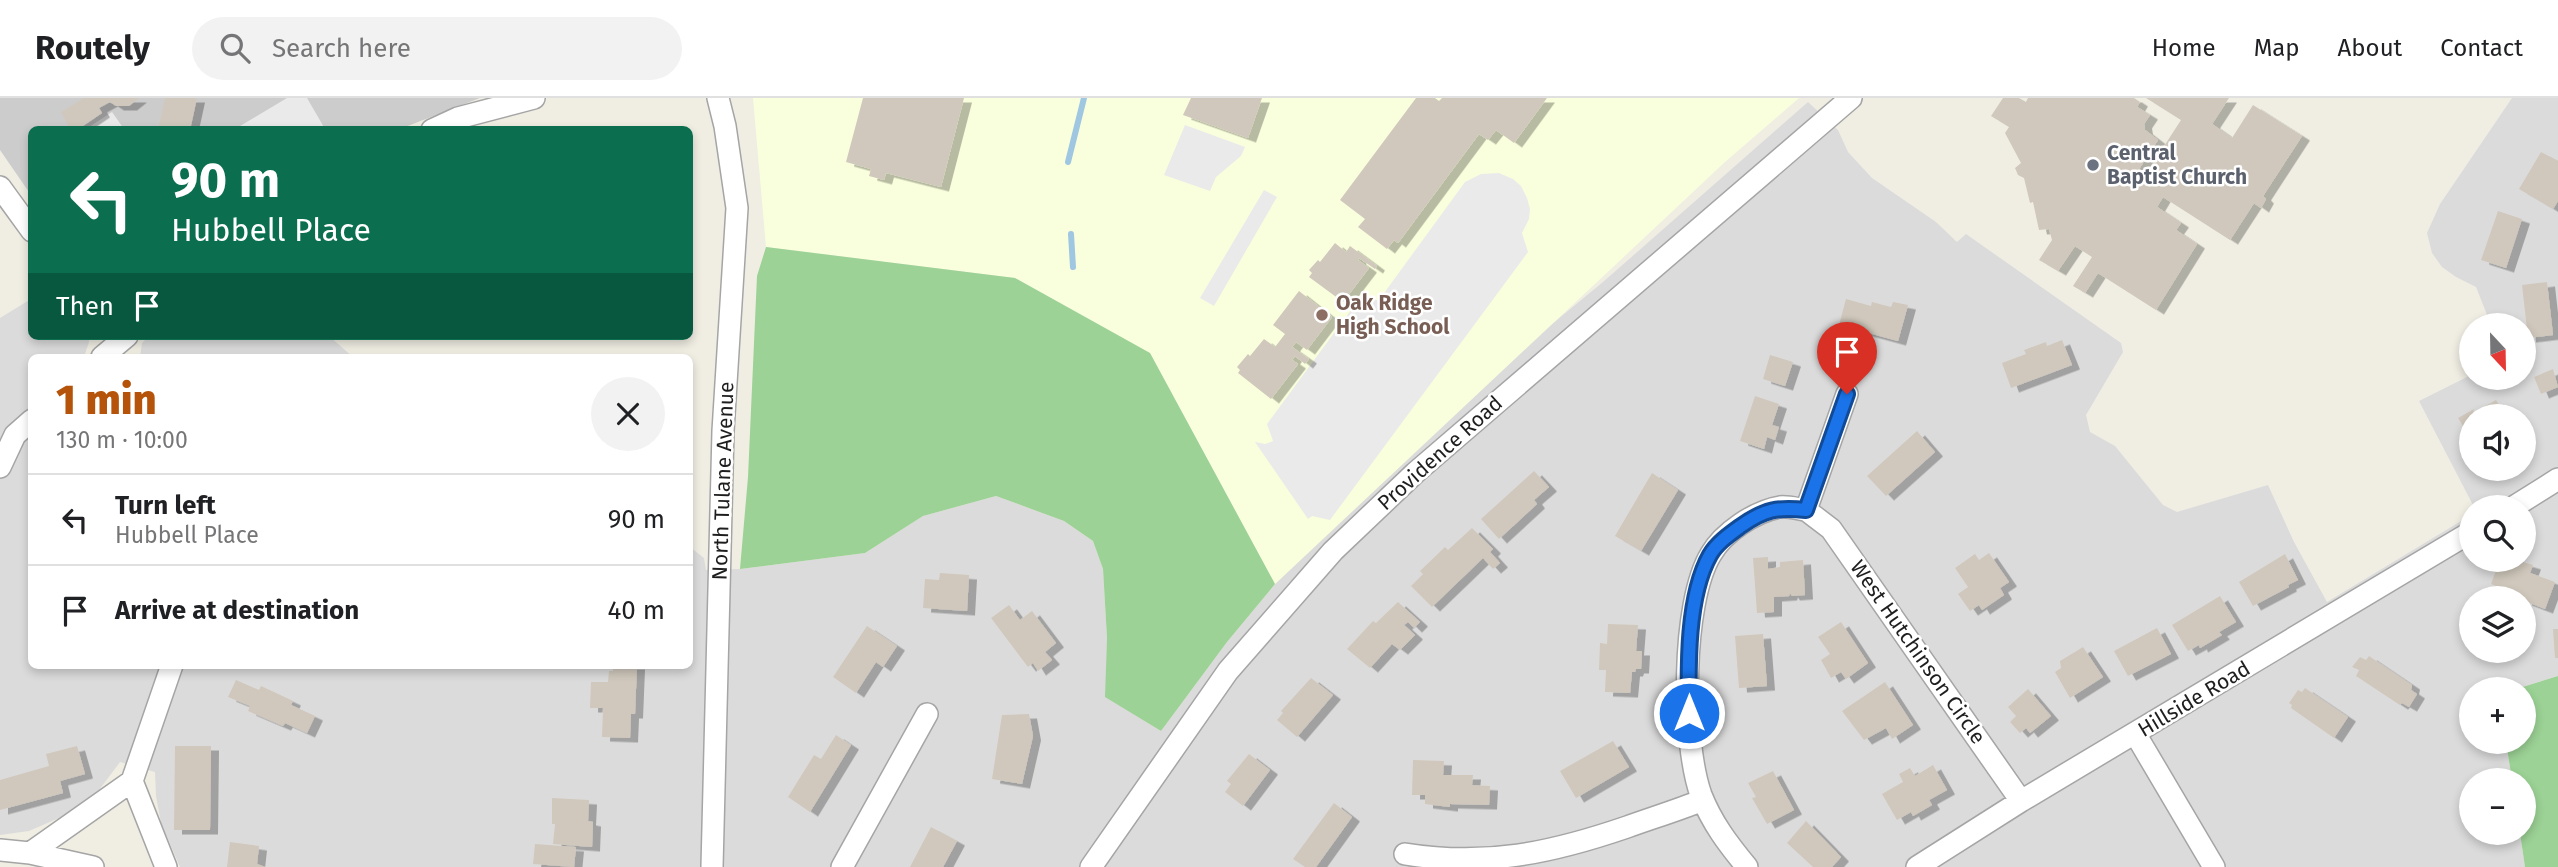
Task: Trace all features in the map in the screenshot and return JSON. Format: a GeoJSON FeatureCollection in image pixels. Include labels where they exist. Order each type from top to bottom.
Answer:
{"type":"FeatureCollection","features":[{"type":"Feature","properties":{"kind":"street"},"geometry":{"type":"LineString","coordinates":[[441,126],[458,118],[534,98]]}},
{"type":"Feature","properties":{"kind":"street","name":"North Tulane Avenue"},"geometry":{"type":"LineString","coordinates":[[712,867],[723,431],[737,208],[725,126],[718,98]]}},
{"type":"Feature","properties":{"kind":"street","name":"Providence Road"},"geometry":{"type":"LineString","coordinates":[[1091,867],[1228,671],[1333,551],[1415,473],[1851,98]]}},
{"type":"Feature","properties":{"kind":"street"},"geometry":{"type":"LineString","coordinates":[[0,187],[28,226]]}},
{"type":"Feature","properties":{"kind":"street"},"geometry":{"type":"LineString","coordinates":[[1747,867],[1719,833],[1703,800],[1696,775],[1690,738],[1689,659],[1694,599],[1710,555],[1727,536],[1757,515],[1781,507],[1806,510],[1847,394]]}},
{"type":"Feature","properties":{"kind":"street"},"geometry":{"type":"LineString","coordinates":[[0,467],[15,435],[28,424]]}},
{"type":"Feature","properties":{"kind":"street"},"geometry":{"type":"LineString","coordinates":[[2533,495],[2558,479]]}},
{"type":"Feature","properties":{"kind":"street","name":"West Hutchinson Circle"},"geometry":{"type":"LineString","coordinates":[[1806,510],[1831,529],[2021,801]]}},
{"type":"Feature","properties":{"kind":"street","name":"Hillside Road"},"geometry":{"type":"LineString","coordinates":[[1917,867],[2021,801],[2459,539]]}},
{"type":"Feature","properties":{"kind":"street"},"geometry":{"type":"LineString","coordinates":[[30,853],[132,780],[171,669]]}},
{"type":"Feature","properties":{"kind":"street"},"geometry":{"type":"LineString","coordinates":[[842,867],[928,714]]}},
{"type":"Feature","properties":{"kind":"street"},"geometry":{"type":"LineString","coordinates":[[2136,734],[2214,867]]}},
{"type":"Feature","properties":{"kind":"street"},"geometry":{"type":"LineString","coordinates":[[132,780],[166,867]]}},
{"type":"Feature","properties":{"kind":"street"},"geometry":{"type":"LineString","coordinates":[[1405,854],[1431,860],[1465,862],[1511,859],[1579,843],[1703,800]]}},
{"type":"Feature","properties":{"kind":"street"},"geometry":{"type":"LineString","coordinates":[[0,850],[30,853],[93,867]]}},
{"type":"Feature","properties":{"kind":"shaded area"},"geometry":{"type":"Polygon","coordinates":[[[0,98],[480,98],[408,126],[28,126],[28,191],[0,150],[0,98]]]}},
{"type":"Feature","properties":{"kind":"shaded area"},"geometry":{"type":"Polygon","coordinates":[[[287,98],[307,98],[323,126],[240,126],[287,98]]]}},
{"type":"Feature","properties":{"kind":"shaded area","name":"Oak Ridge High School"},"geometry":{"type":"Polygon","coordinates":[[[753,98],[1799,98],[1725,162],[1275,584],[1150,353],[1015,278],[766,247],[753,98]]]}},
{"type":"Feature","properties":{"kind":"shaded area"},"geometry":{"type":"Polygon","coordinates":[[[2512,98],[2558,98],[2558,676],[2536,683],[2536,677],[2459,677],[2459,754],[2508,754],[2510,768],[2459,768],[2459,845],[2522,845],[2525,867],[180,867],[161,823],[155,772],[120,762],[99,790],[73,812],[29,831],[0,835],[0,318],[28,301],[28,340],[89,342],[85,354],[28,354],[28,669],[693,669],[693,549],[704,558],[706,570],[740,569],[865,553],[923,516],[996,496],[1064,521],[1093,541],[1103,569],[1107,638],[1106,697],[1161,731],[1227,642],[1275,584],[1529,343],[1603,282],[1808,102],[1838,130],[1848,152],[1872,178],[1936,222],[1957,242],[1966,234],[2121,343],[2123,352],[2086,415],[2090,432],[2115,446],[2163,505],[2177,512],[2268,485],[2294,542],[2327,602],[2459,522],[2459,572],[2536,572],[2536,495],[2468,495],[2461,481],[2536,481],[2536,404],[2459,404],[2459,478],[2419,401],[2459,381],[2459,390],[2536,390],[2536,313],[2486,313],[2476,287],[2442,267],[2432,253],[2427,233],[2440,204],[2512,98]]]}},
{"type":"Feature","properties":{"kind":"shaded area"},"geometry":{"type":"Polygon","coordinates":[[[112,112],[122,126],[91,126],[112,112]]]}},
{"type":"Feature","properties":{"kind":"shaded area"},"geometry":{"type":"Polygon","coordinates":[[[1185,125],[1245,147],[1241,156],[1216,177],[1210,191],[1164,175],[1185,125]]]}},
{"type":"Feature","properties":{"kind":"shaded area"},"geometry":{"type":"Polygon","coordinates":[[[1499,173],[1521,186],[1527,198],[1529,219],[1522,233],[1528,252],[1330,520],[1312,516],[1308,519],[1255,442],[1265,444],[1273,441],[1267,424],[1359,299],[1379,300],[1465,182],[1481,174],[1499,173]]]}},
{"type":"Feature","properties":{"kind":"shaded area"},"geometry":{"type":"Polygon","coordinates":[[[1264,190],[1277,197],[1214,306],[1200,298],[1264,190]]]}},
{"type":"Feature","properties":{"kind":"shaded area"},"geometry":{"type":"Polygon","coordinates":[[[145,340],[334,340],[350,354],[140,354],[145,340]]]}},
{"type":"Feature","properties":{"kind":"green space"},"geometry":{"type":"Polygon","coordinates":[[[766,247],[1015,278],[1150,353],[1275,584],[1227,642],[1161,731],[1105,697],[1107,638],[1103,569],[1093,541],[1064,521],[996,496],[923,516],[865,553],[740,569],[748,477],[757,276],[766,247]]]}},
{"type":"Feature","properties":{"kind":"green space"},"geometry":{"type":"Polygon","coordinates":[[[2558,676],[2558,867],[2525,867],[2522,845],[2536,845],[2536,768],[2510,768],[2508,754],[2536,754],[2536,683],[2558,676]]]}},
{"type":"Feature","properties":{"kind":"building"},"geometry":{"type":"Polygon","coordinates":[[[84,98],[139,98],[129,106],[116,106],[110,102],[99,108],[102,113],[83,126],[69,126],[61,112],[84,98]]]}},
{"type":"Feature","properties":{"kind":"building"},"geometry":{"type":"Polygon","coordinates":[[[165,98],[197,98],[191,126],[159,126],[165,98]]]}},
{"type":"Feature","properties":{"kind":"building"},"geometry":{"type":"Polygon","coordinates":[[[863,98],[964,98],[941,187],[886,173],[884,180],[869,176],[871,169],[846,162],[863,98]]]}},
{"type":"Feature","properties":{"kind":"building"},"geometry":{"type":"Polygon","coordinates":[[[1191,98],[1262,98],[1248,138],[1183,115],[1191,98]]]}},
{"type":"Feature","properties":{"kind":"building"},"geometry":{"type":"Polygon","coordinates":[[[1416,98],[1435,98],[1439,101],[1442,98],[1547,98],[1514,143],[1496,130],[1488,140],[1479,134],[1398,243],[1394,240],[1387,249],[1358,227],[1365,219],[1340,200],[1416,98]]]}},
{"type":"Feature","properties":{"kind":"building"},"geometry":{"type":"Polygon","coordinates":[[[2003,98],[2019,98],[2026,102],[2028,98],[2134,98],[2140,102],[2137,107],[2150,115],[2144,124],[2145,130],[2158,140],[2139,169],[2146,174],[2181,120],[2146,98],[2229,98],[2212,124],[2232,138],[2253,105],[2302,136],[2263,196],[2266,199],[2261,208],[2254,203],[2230,240],[2163,197],[2157,207],[2181,223],[2176,230],[2197,244],[2156,310],[2098,273],[2085,293],[2073,286],[2092,257],[2075,246],[2058,271],[2039,260],[2052,240],[2049,229],[2039,230],[2024,178],[2018,175],[2015,168],[2021,163],[2005,133],[2009,127],[1991,116],[2003,98]]]}},
{"type":"Feature","properties":{"kind":"building"},"geometry":{"type":"Polygon","coordinates":[[[2541,152],[2558,161],[2558,201],[2553,209],[2519,189],[2541,152]]]}},
{"type":"Feature","properties":{"kind":"building"},"geometry":{"type":"Polygon","coordinates":[[[2498,211],[2522,219],[2506,268],[2481,260],[2498,211]]]}},
{"type":"Feature","properties":{"kind":"building"},"geometry":{"type":"Polygon","coordinates":[[[1335,243],[1346,252],[1350,246],[1377,266],[1375,269],[1359,258],[1358,260],[1369,268],[1343,302],[1309,277],[1312,273],[1309,270],[1318,260],[1320,262],[1335,243]]]}},
{"type":"Feature","properties":{"kind":"building"},"geometry":{"type":"Polygon","coordinates":[[[2547,282],[2553,335],[2536,337],[2536,313],[2525,313],[2522,285],[2547,282]]]}},
{"type":"Feature","properties":{"kind":"building"},"geometry":{"type":"Polygon","coordinates":[[[1299,291],[1332,317],[1307,350],[1296,342],[1292,347],[1309,359],[1305,364],[1295,356],[1292,360],[1298,364],[1271,399],[1238,373],[1240,370],[1237,367],[1264,339],[1275,347],[1285,334],[1273,325],[1299,291]]]}},
{"type":"Feature","properties":{"kind":"building"},"geometry":{"type":"Polygon","coordinates":[[[1846,299],[1871,306],[1872,302],[1891,307],[1893,302],[1908,305],[1898,341],[1839,325],[1846,299]]]}},
{"type":"Feature","properties":{"kind":"building"},"geometry":{"type":"Polygon","coordinates":[[[2062,340],[2072,365],[2011,388],[2002,363],[2026,354],[2024,350],[2046,342],[2047,346],[2062,340]]]}},
{"type":"Feature","properties":{"kind":"building"},"geometry":{"type":"Polygon","coordinates":[[[1770,355],[1793,362],[1785,386],[1763,379],[1770,355]]]}},
{"type":"Feature","properties":{"kind":"building"},"geometry":{"type":"Polygon","coordinates":[[[2553,369],[2558,387],[2541,394],[2536,376],[2553,369]]]}},
{"type":"Feature","properties":{"kind":"building"},"geometry":{"type":"Polygon","coordinates":[[[1755,396],[1779,404],[1772,425],[1779,427],[1775,440],[1767,437],[1764,449],[1740,441],[1755,396]]]}},
{"type":"Feature","properties":{"kind":"building"},"geometry":{"type":"Polygon","coordinates":[[[1917,431],[1935,452],[1886,496],[1867,476],[1917,431]]]}},
{"type":"Feature","properties":{"kind":"building"},"geometry":{"type":"Polygon","coordinates":[[[1534,471],[1549,487],[1534,500],[1537,504],[1499,539],[1481,519],[1534,471]]]}},
{"type":"Feature","properties":{"kind":"building"},"geometry":{"type":"Polygon","coordinates":[[[1652,473],[1678,490],[1641,551],[1615,536],[1652,473]]]}},
{"type":"Feature","properties":{"kind":"building"},"geometry":{"type":"Polygon","coordinates":[[[1472,528],[1493,549],[1490,552],[1500,563],[1493,569],[1483,558],[1432,607],[1411,586],[1423,574],[1420,571],[1445,547],[1448,550],[1472,528]]]}},
{"type":"Feature","properties":{"kind":"building"},"geometry":{"type":"Polygon","coordinates":[[[1989,553],[2009,582],[2000,588],[2004,595],[1982,610],[1979,605],[1970,611],[1958,594],[1968,587],[1955,568],[1975,554],[1979,560],[1989,553]]]}},
{"type":"Feature","properties":{"kind":"building"},"geometry":{"type":"Polygon","coordinates":[[[2285,554],[2298,580],[2253,606],[2239,582],[2285,554]]]}},
{"type":"Feature","properties":{"kind":"building"},"geometry":{"type":"Polygon","coordinates":[[[1768,557],[1768,569],[1780,567],[1780,562],[1803,560],[1805,595],[1792,596],[1790,593],[1789,596],[1774,597],[1774,612],[1757,613],[1753,558],[1768,557]]]}},
{"type":"Feature","properties":{"kind":"building"},"geometry":{"type":"Polygon","coordinates":[[[2495,572],[2530,572],[2555,582],[2545,609],[2536,606],[2536,586],[2491,584],[2495,572]]]}},
{"type":"Feature","properties":{"kind":"building"},"geometry":{"type":"Polygon","coordinates":[[[940,573],[969,575],[967,611],[923,608],[925,579],[939,580],[940,573]]]}},
{"type":"Feature","properties":{"kind":"building"},"geometry":{"type":"Polygon","coordinates":[[[2220,596],[2236,622],[2219,632],[2222,635],[2200,648],[2199,645],[2188,651],[2172,625],[2220,596]]]}},
{"type":"Feature","properties":{"kind":"building"},"geometry":{"type":"Polygon","coordinates":[[[1398,602],[1420,622],[1414,628],[1408,622],[1404,625],[1415,635],[1400,650],[1392,644],[1370,668],[1347,649],[1373,621],[1376,623],[1398,602]]]}},
{"type":"Feature","properties":{"kind":"building"},"geometry":{"type":"Polygon","coordinates":[[[1009,605],[1020,620],[1032,611],[1056,643],[1045,652],[1052,660],[1038,671],[1033,663],[1028,667],[991,618],[1009,605]]]}},
{"type":"Feature","properties":{"kind":"building"},"geometry":{"type":"Polygon","coordinates":[[[1841,622],[1868,663],[1846,679],[1841,672],[1831,678],[1821,660],[1830,654],[1818,637],[1841,622]]]}},
{"type":"Feature","properties":{"kind":"building"},"geometry":{"type":"Polygon","coordinates":[[[1608,624],[1638,625],[1636,651],[1642,651],[1641,669],[1632,672],[1630,693],[1605,692],[1606,670],[1599,670],[1600,643],[1607,644],[1608,624]]]}},
{"type":"Feature","properties":{"kind":"building"},"geometry":{"type":"Polygon","coordinates":[[[867,626],[897,646],[883,667],[876,662],[856,693],[833,677],[867,626]]]}},
{"type":"Feature","properties":{"kind":"building"},"geometry":{"type":"Polygon","coordinates":[[[2157,628],[2171,654],[2128,676],[2114,651],[2157,628]]]}},
{"type":"Feature","properties":{"kind":"building"},"geometry":{"type":"Polygon","coordinates":[[[2553,629],[2558,629],[2558,658],[2555,658],[2553,629]]]}},
{"type":"Feature","properties":{"kind":"building"},"geometry":{"type":"Polygon","coordinates":[[[1763,634],[1767,686],[1739,688],[1735,636],[1763,634]]]}},
{"type":"Feature","properties":{"kind":"building"},"geometry":{"type":"Polygon","coordinates":[[[2083,647],[2103,677],[2070,698],[2055,672],[2061,668],[2060,661],[2083,647]]]}},
{"type":"Feature","properties":{"kind":"building"},"geometry":{"type":"Polygon","coordinates":[[[2369,656],[2412,685],[2411,690],[2417,694],[2409,707],[2402,703],[2400,705],[2356,676],[2359,670],[2352,667],[2360,657],[2366,660],[2369,656]]]}},
{"type":"Feature","properties":{"kind":"building"},"geometry":{"type":"Polygon","coordinates":[[[637,669],[635,714],[631,714],[630,738],[602,737],[603,708],[590,708],[591,682],[608,682],[609,671],[637,669]]]}},
{"type":"Feature","properties":{"kind":"building"},"geometry":{"type":"Polygon","coordinates":[[[1311,678],[1333,695],[1297,737],[1277,720],[1283,713],[1281,711],[1311,678]]]}},
{"type":"Feature","properties":{"kind":"building"},"geometry":{"type":"Polygon","coordinates":[[[236,680],[259,690],[261,686],[293,701],[291,705],[315,716],[307,733],[248,711],[250,706],[228,697],[236,680]]]}},
{"type":"Feature","properties":{"kind":"building"},"geometry":{"type":"Polygon","coordinates":[[[1885,682],[1913,725],[1892,739],[1886,728],[1864,740],[1842,711],[1885,682]]]}},
{"type":"Feature","properties":{"kind":"building"},"geometry":{"type":"Polygon","coordinates":[[[2305,688],[2348,717],[2334,738],[2291,708],[2289,703],[2298,690],[2302,692],[2305,688]]]}},
{"type":"Feature","properties":{"kind":"building"},"geometry":{"type":"Polygon","coordinates":[[[2028,689],[2051,716],[2030,733],[2026,728],[2020,733],[2010,722],[2016,716],[2008,707],[2028,689]]]}},
{"type":"Feature","properties":{"kind":"building"},"geometry":{"type":"Polygon","coordinates":[[[1029,714],[1033,736],[1022,784],[992,779],[1002,715],[1029,714]]]}},
{"type":"Feature","properties":{"kind":"building"},"geometry":{"type":"Polygon","coordinates":[[[836,735],[851,745],[810,812],[788,797],[814,755],[821,759],[836,735]]]}},
{"type":"Feature","properties":{"kind":"building"},"geometry":{"type":"Polygon","coordinates":[[[1613,741],[1629,767],[1576,798],[1560,771],[1613,741]]]}},
{"type":"Feature","properties":{"kind":"building"},"geometry":{"type":"Polygon","coordinates":[[[77,746],[85,774],[60,781],[63,793],[0,810],[0,780],[49,766],[46,754],[77,746]]]}},
{"type":"Feature","properties":{"kind":"building"},"geometry":{"type":"Polygon","coordinates":[[[175,746],[211,746],[210,830],[174,830],[175,746]]]}},
{"type":"Feature","properties":{"kind":"building"},"geometry":{"type":"Polygon","coordinates":[[[1249,754],[1270,770],[1243,806],[1225,792],[1231,784],[1227,781],[1249,754]]]}},
{"type":"Feature","properties":{"kind":"building"},"geometry":{"type":"Polygon","coordinates":[[[1413,760],[1444,761],[1443,775],[1473,775],[1472,785],[1490,786],[1489,805],[1450,804],[1450,807],[1425,804],[1425,795],[1412,795],[1413,760]]]}},
{"type":"Feature","properties":{"kind":"building"},"geometry":{"type":"Polygon","coordinates":[[[1933,765],[1947,790],[1929,800],[1932,805],[1913,816],[1911,812],[1897,820],[1882,794],[1903,782],[1899,774],[1910,768],[1915,776],[1933,765]]]}},
{"type":"Feature","properties":{"kind":"building"},"geometry":{"type":"Polygon","coordinates":[[[1773,771],[1794,810],[1767,824],[1752,798],[1756,797],[1748,783],[1773,771]]]}},
{"type":"Feature","properties":{"kind":"building"},"geometry":{"type":"Polygon","coordinates":[[[552,798],[589,800],[588,821],[593,822],[592,847],[553,844],[555,824],[552,824],[552,798]]]}},
{"type":"Feature","properties":{"kind":"building"},"geometry":{"type":"Polygon","coordinates":[[[1334,803],[1352,817],[1316,867],[1305,867],[1293,859],[1334,803]]]}},
{"type":"Feature","properties":{"kind":"building"},"geometry":{"type":"Polygon","coordinates":[[[1806,821],[1841,857],[1832,867],[1813,867],[1787,843],[1806,821]]]}},
{"type":"Feature","properties":{"kind":"building"},"geometry":{"type":"Polygon","coordinates":[[[931,827],[957,841],[943,867],[910,867],[931,827]]]}},
{"type":"Feature","properties":{"kind":"building"},"geometry":{"type":"Polygon","coordinates":[[[230,842],[259,846],[257,864],[265,867],[227,867],[230,842]]]}},
{"type":"Feature","properties":{"kind":"building"},"geometry":{"type":"Polygon","coordinates":[[[535,844],[576,847],[574,867],[533,864],[535,844]]]}},
{"type":"Feature","properties":{"kind":"waterway"},"geometry":{"type":"LineString","coordinates":[[1068,162],[1084,98]]}},
{"type":"Feature","properties":{"kind":"waterway"},"geometry":{"type":"LineString","coordinates":[[1071,234],[1073,267]]}},
{"type":"Feature","properties":{"kind":"place","name":"Central Baptist Church"},"geometry":{"type":"Point","coordinates":[2093,165]}},
{"type":"Feature","properties":{"kind":"place","name":"Oak Ridge High School"},"geometry":{"type":"Point","coordinates":[1322,315]}},
{"type":"Feature","properties":{"kind":"route"},"geometry":{"type":"LineString","coordinates":[[1689,713],[1694,599],[1710,555],[1727,536],[1757,515],[1781,507],[1806,510],[1847,394]]}}]}
